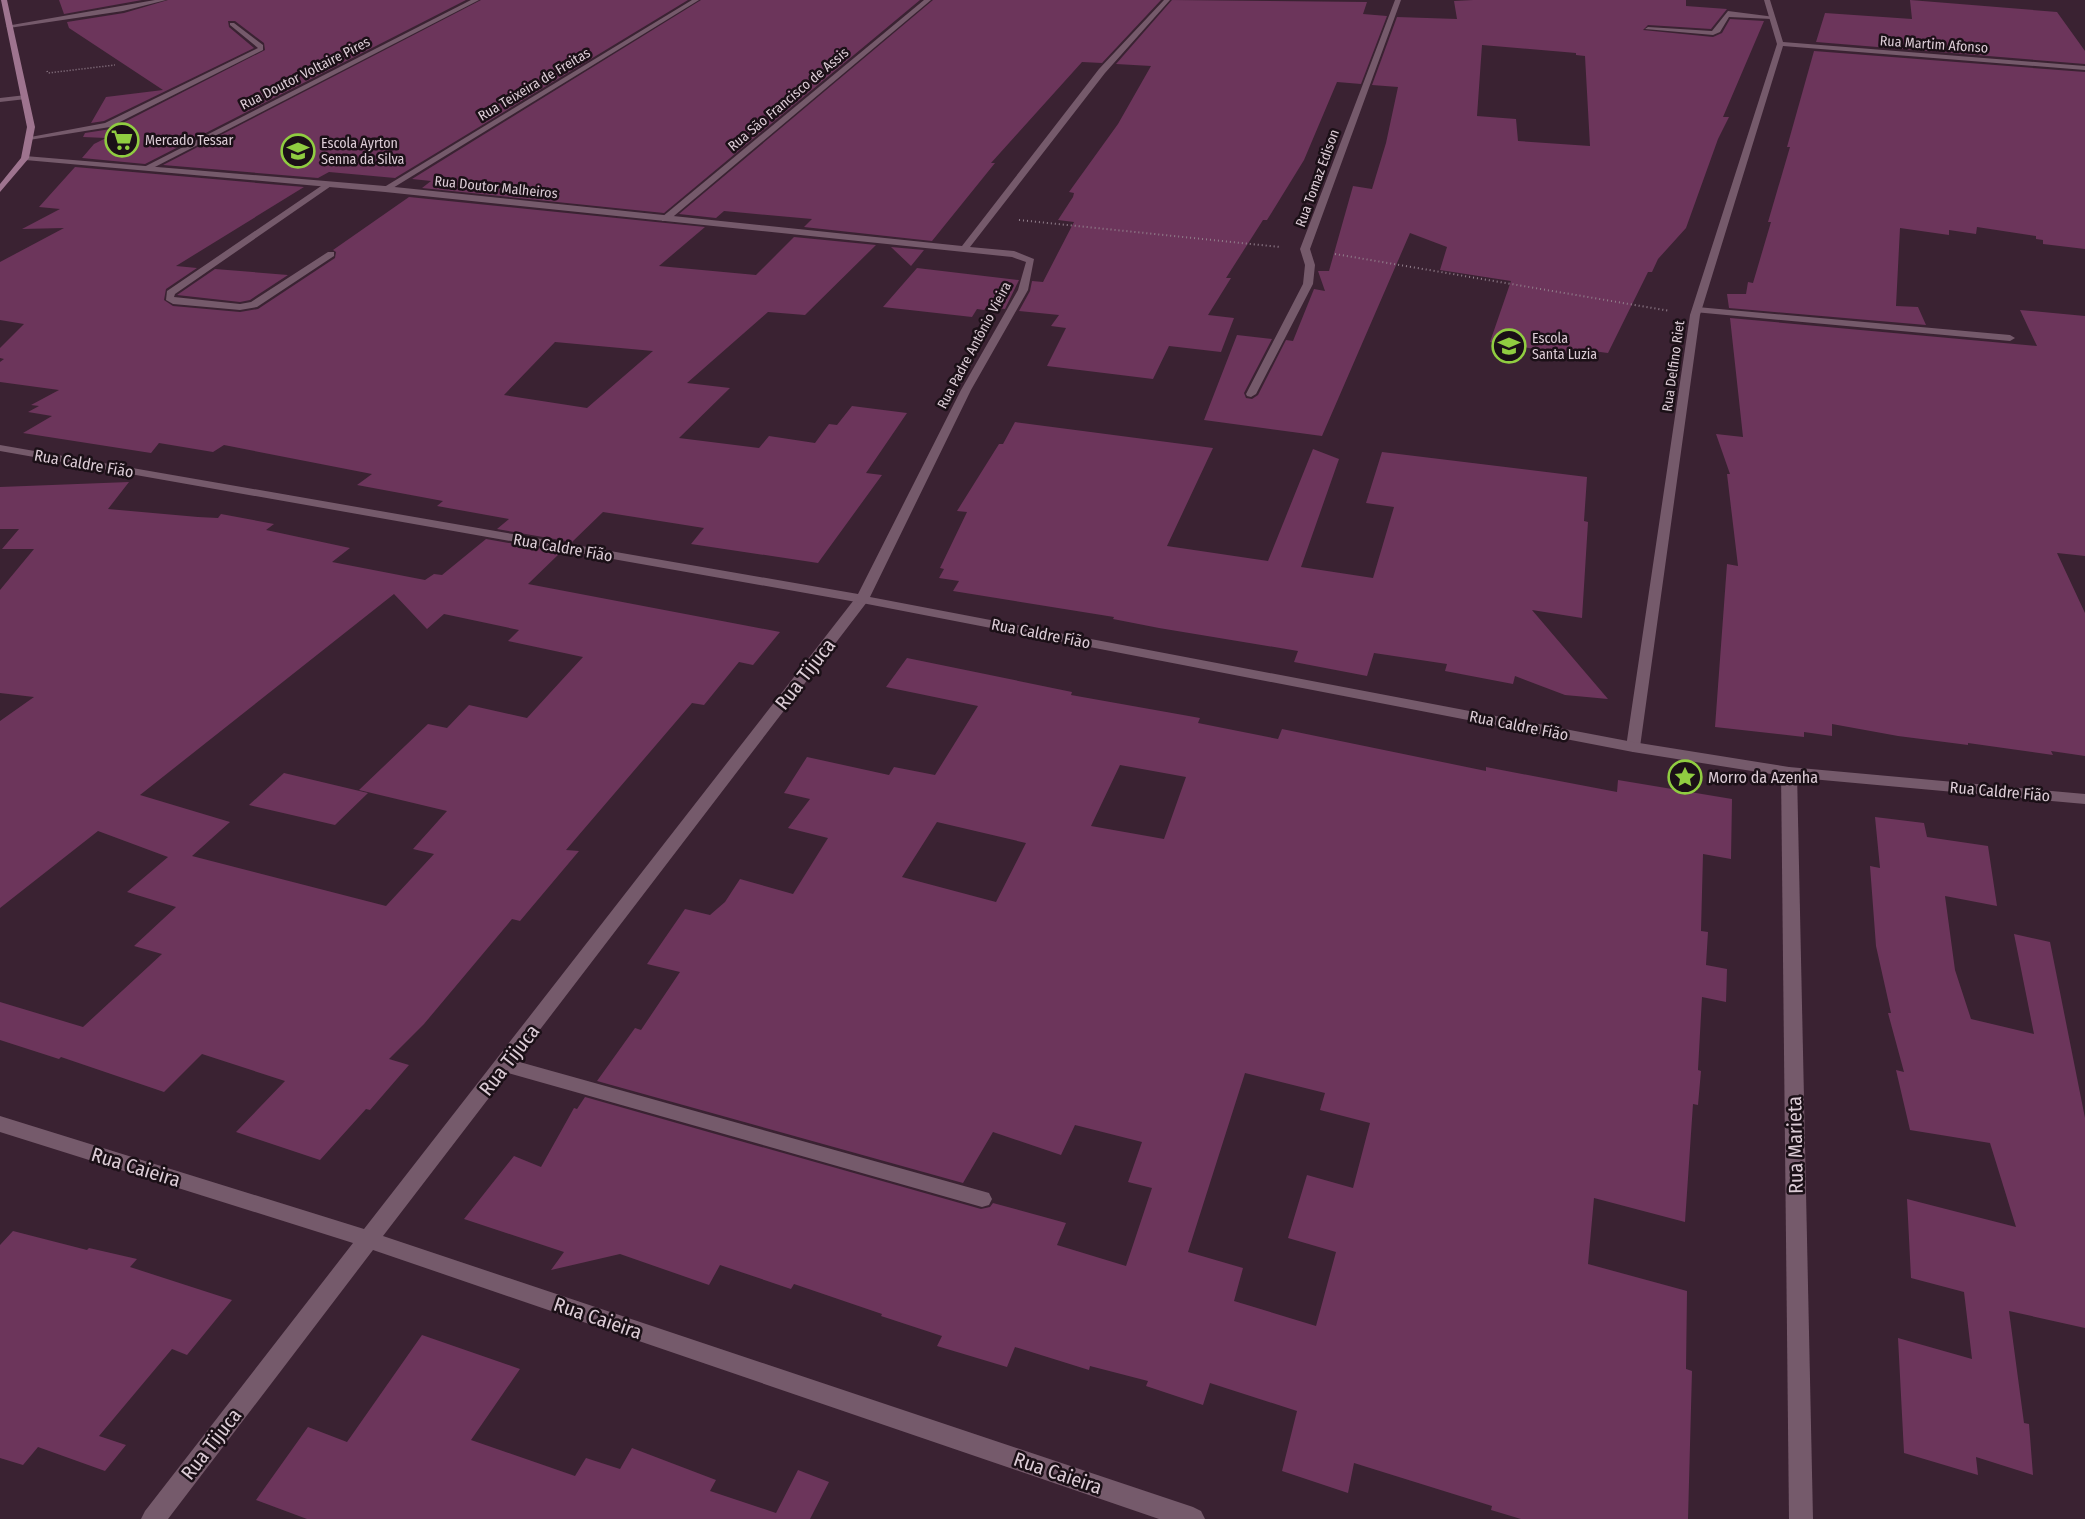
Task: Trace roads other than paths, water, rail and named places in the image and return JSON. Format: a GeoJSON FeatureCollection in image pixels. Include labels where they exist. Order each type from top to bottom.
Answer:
{"type":"FeatureCollection","features":[{"type":"Feature","properties":{"kind":"main road"},"geometry":{"type":"LineString","coordinates":[[0,189],[25,158],[31,127],[22,97],[4,0]]}},
{"type":"Feature","properties":{"kind":"street"},"geometry":{"type":"LineString","coordinates":[[9,26],[123,9],[164,0]]}},
{"type":"Feature","properties":{"kind":"street","name":"Rua Doutor Voltaire Pires"},"geometry":{"type":"LineString","coordinates":[[146,168],[476,0]]}},
{"type":"Feature","properties":{"kind":"street","name":"Rua Teixeira de Freitas"},"geometry":{"type":"LineString","coordinates":[[385,189],[696,0]]}},
{"type":"Feature","properties":{"kind":"street","name":"Rua São Francisco de Assis"},"geometry":{"type":"LineString","coordinates":[[665,219],[928,0]]}},
{"type":"Feature","properties":{"kind":"street"},"geometry":{"type":"LineString","coordinates":[[964,249],[1102,71],[1167,0]]}},
{"type":"Feature","properties":{"kind":"street","name":"Rua Tomaz Edison"},"geometry":{"type":"LineString","coordinates":[[1251,394],[1308,284],[1310,265],[1305,249],[1398,0]]}},
{"type":"Feature","properties":{"kind":"street"},"geometry":{"type":"LineString","coordinates":[[1767,0],[1780,44]]}},
{"type":"Feature","properties":{"kind":"street"},"geometry":{"type":"LineString","coordinates":[[1648,29],[1713,33],[1718,32],[1728,14],[1772,17]]}},
{"type":"Feature","properties":{"kind":"street"},"geometry":{"type":"LineString","coordinates":[[29,138],[107,125],[261,49],[261,46],[232,24]]}},
{"type":"Feature","properties":{"kind":"street","name":"Rua Martim Afonso"},"geometry":{"type":"LineString","coordinates":[[1780,44],[2085,68]]}},
{"type":"Feature","properties":{"kind":"street","name":"Rua Delfino Riet"},"geometry":{"type":"LineString","coordinates":[[1634,747],[1696,312],[1780,44]]}},
{"type":"Feature","properties":{"kind":"street"},"geometry":{"type":"LineString","coordinates":[[0,100],[22,97]]}},
{"type":"Feature","properties":{"kind":"street","name":"Rua Doutor Malheiros"},"geometry":{"type":"LineString","coordinates":[[25,158],[385,189],[964,249]]}},
{"type":"Feature","properties":{"kind":"street"},"geometry":{"type":"LineString","coordinates":[[330,184],[170,293],[169,298],[173,301],[240,307],[254,305],[331,254]]}},
{"type":"Feature","properties":{"kind":"street","name":"Rua Padre Antônio Vieira"},"geometry":{"type":"LineString","coordinates":[[862,599],[966,390],[1023,290],[1031,261],[1014,254],[964,249]]}},
{"type":"Feature","properties":{"kind":"street"},"geometry":{"type":"LineString","coordinates":[[1696,312],[2010,338]]}},
{"type":"Feature","properties":{"kind":"street","name":"Rua Caldre Fião"},"geometry":{"type":"LineString","coordinates":[[0,448],[862,599],[1634,747],[1789,772],[2085,799]]}},
{"type":"Feature","properties":{"kind":"street","name":"Rua Tijuca"},"geometry":{"type":"LineString","coordinates":[[153,1519],[862,599]]}},
{"type":"Feature","properties":{"kind":"street","name":"Rua Marieta"},"geometry":{"type":"LineString","coordinates":[[1789,772],[1802,1519]]}},
{"type":"Feature","properties":{"kind":"street"},"geometry":{"type":"LineString","coordinates":[[504,1065],[982,1199]]}},
{"type":"Feature","properties":{"kind":"street","name":"Rua Caieira"},"geometry":{"type":"LineString","coordinates":[[0,1124],[370,1240],[1193,1519]]}},
{"type":"Feature","properties":{"kind":"place","name":"Mercado Tessar"},"geometry":{"type":"Point","coordinates":[122,140]}},
{"type":"Feature","properties":{"kind":"place","name":"Escola Ayrton Senna da Silva"},"geometry":{"type":"Point","coordinates":[298,151]}},
{"type":"Feature","properties":{"kind":"place","name":"Escola Santa Luzia"},"geometry":{"type":"Point","coordinates":[1509,346]}},
{"type":"Feature","properties":{"kind":"place","name":"Morro da Azenha"},"geometry":{"type":"Point","coordinates":[1685,777]}}]}
